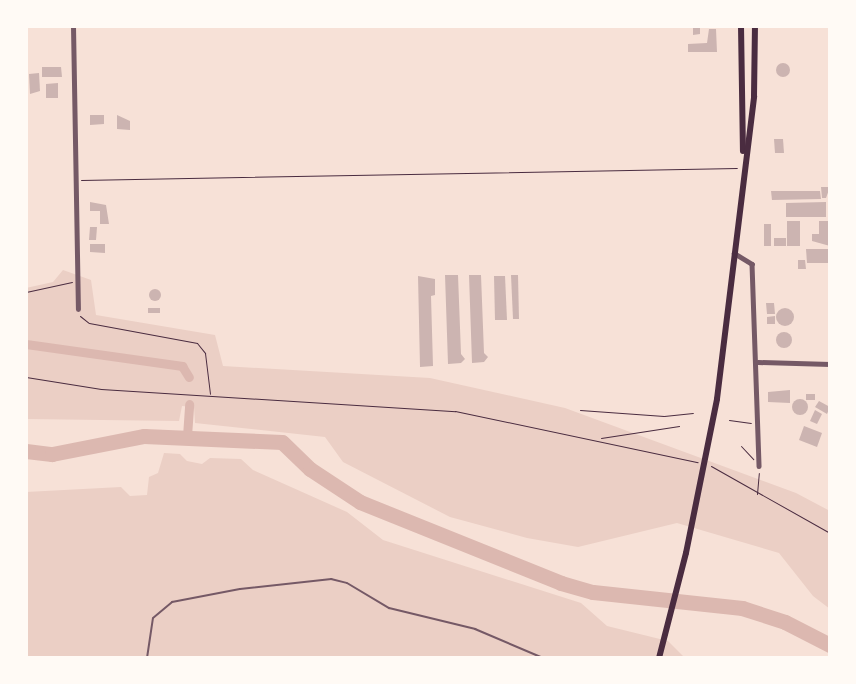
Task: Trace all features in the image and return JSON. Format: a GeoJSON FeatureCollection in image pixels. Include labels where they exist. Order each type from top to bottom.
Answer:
{"type":"FeatureCollection","features":[{"type":"Feature","properties":{"kind":"main road"},"geometry":{"type":"LineString","coordinates":[[741,26],[743,168]]}},
{"type":"Feature","properties":{"kind":"main road"},"geometry":{"type":"LineString","coordinates":[[659,658],[704,464],[754,96],[755,26]]}},
{"type":"Feature","properties":{"kind":"street"},"geometry":{"type":"LineString","coordinates":[[73,26],[78,309]]}},
{"type":"Feature","properties":{"kind":"street"},"geometry":{"type":"LineString","coordinates":[[734,253],[752,264],[758,362],[759,466]]}},
{"type":"Feature","properties":{"kind":"street"},"geometry":{"type":"LineString","coordinates":[[758,362],[830,364]]}},
{"type":"Feature","properties":{"kind":"lane"},"geometry":{"type":"LineString","coordinates":[[147,658],[153,618],[172,602],[240,589],[331,580],[347,583],[389,608],[475,629],[543,658]]}},
{"type":"Feature","properties":{"kind":"path"},"geometry":{"type":"LineString","coordinates":[[76,180],[743,168]]}},
{"type":"Feature","properties":{"kind":"path"},"geometry":{"type":"LineString","coordinates":[[26,292],[78,281]]}},
{"type":"Feature","properties":{"kind":"path"},"geometry":{"type":"LineString","coordinates":[[78,309],[89,323],[197,343],[205,352],[210,395]]}},
{"type":"Feature","properties":{"kind":"path"},"geometry":{"type":"LineString","coordinates":[[26,377],[101,389],[413,406],[600,438],[704,464],[830,533]]}},
{"type":"Feature","properties":{"kind":"path"},"geometry":{"type":"LineString","coordinates":[[580,410],[664,416],[693,413]]}},
{"type":"Feature","properties":{"kind":"path"},"geometry":{"type":"LineString","coordinates":[[729,420],[758,424]]}},
{"type":"Feature","properties":{"kind":"path"},"geometry":{"type":"LineString","coordinates":[[600,438],[679,426]]}},
{"type":"Feature","properties":{"kind":"shaded area"},"geometry":{"type":"Polygon","coordinates":[[[63,270],[91,280],[96,315],[215,335],[223,366],[430,378],[565,408],[796,493],[830,511],[830,609],[813,596],[779,553],[677,523],[578,547],[527,538],[450,517],[343,462],[325,437],[195,423],[194,407],[182,406],[179,421],[26,419],[26,288],[53,282],[63,270]]]}},
{"type":"Feature","properties":{"kind":"shaded area"},"geometry":{"type":"Polygon","coordinates":[[[164,453],[180,454],[187,461],[202,464],[210,458],[241,459],[253,470],[347,512],[383,540],[581,603],[607,626],[668,641],[685,658],[26,658],[26,492],[121,487],[130,496],[147,495],[149,477],[158,473],[164,453]]]}},
{"type":"Feature","properties":{"kind":"building"},"geometry":{"type":"Polygon","coordinates":[[[693,26],[700,26],[700,34],[693,35],[693,26]]]}},
{"type":"Feature","properties":{"kind":"building"},"geometry":{"type":"Polygon","coordinates":[[[709,29],[716,29],[717,52],[688,52],[688,44],[707,43],[709,29]]]}},
{"type":"Feature","properties":{"kind":"building"},"geometry":{"type":"Polygon","coordinates":[[[780,63],[786,63],[790,70],[786,77],[780,77],[776,73],[776,67],[780,63]]]}},
{"type":"Feature","properties":{"kind":"building"},"geometry":{"type":"Polygon","coordinates":[[[42,67],[61,67],[62,77],[42,77],[42,67]]]}},
{"type":"Feature","properties":{"kind":"building"},"geometry":{"type":"Polygon","coordinates":[[[39,73],[40,91],[30,94],[29,74],[39,73]]]}},
{"type":"Feature","properties":{"kind":"building"},"geometry":{"type":"Polygon","coordinates":[[[58,83],[58,98],[46,98],[46,84],[58,83]]]}},
{"type":"Feature","properties":{"kind":"building"},"geometry":{"type":"Polygon","coordinates":[[[90,115],[104,115],[104,124],[90,125],[90,115]]]}},
{"type":"Feature","properties":{"kind":"building"},"geometry":{"type":"Polygon","coordinates":[[[117,115],[130,121],[130,130],[117,129],[117,115]]]}},
{"type":"Feature","properties":{"kind":"building"},"geometry":{"type":"Polygon","coordinates":[[[774,139],[783,139],[784,153],[775,153],[774,139]]]}},
{"type":"Feature","properties":{"kind":"building"},"geometry":{"type":"Polygon","coordinates":[[[821,187],[830,187],[826,198],[822,198],[821,187]]]}},
{"type":"Feature","properties":{"kind":"building"},"geometry":{"type":"Polygon","coordinates":[[[771,191],[820,191],[821,199],[772,200],[771,191]]]}},
{"type":"Feature","properties":{"kind":"building"},"geometry":{"type":"Polygon","coordinates":[[[90,202],[106,205],[109,224],[100,224],[100,211],[90,211],[90,202]]]}},
{"type":"Feature","properties":{"kind":"building"},"geometry":{"type":"Polygon","coordinates":[[[826,202],[826,217],[786,217],[786,203],[826,202]]]}},
{"type":"Feature","properties":{"kind":"building"},"geometry":{"type":"Polygon","coordinates":[[[787,221],[800,221],[800,246],[787,246],[787,221]]]}},
{"type":"Feature","properties":{"kind":"building"},"geometry":{"type":"Polygon","coordinates":[[[819,221],[830,221],[830,246],[812,241],[812,234],[819,234],[819,221]]]}},
{"type":"Feature","properties":{"kind":"building"},"geometry":{"type":"Polygon","coordinates":[[[764,224],[771,224],[771,246],[764,246],[764,224]]]}},
{"type":"Feature","properties":{"kind":"building"},"geometry":{"type":"Polygon","coordinates":[[[90,227],[97,227],[96,240],[89,240],[90,227]]]}},
{"type":"Feature","properties":{"kind":"building"},"geometry":{"type":"Polygon","coordinates":[[[774,238],[786,238],[786,246],[774,246],[774,238]]]}},
{"type":"Feature","properties":{"kind":"building"},"geometry":{"type":"Polygon","coordinates":[[[90,244],[105,244],[105,253],[90,252],[90,244]]]}},
{"type":"Feature","properties":{"kind":"building"},"geometry":{"type":"Polygon","coordinates":[[[806,249],[828,249],[829,263],[807,263],[806,249]]]}},
{"type":"Feature","properties":{"kind":"building"},"geometry":{"type":"Polygon","coordinates":[[[798,260],[805,260],[806,269],[798,269],[798,260]]]}},
{"type":"Feature","properties":{"kind":"building"},"geometry":{"type":"Polygon","coordinates":[[[445,275],[458,275],[461,354],[465,359],[461,363],[448,364],[445,275]]]}},
{"type":"Feature","properties":{"kind":"building"},"geometry":{"type":"Polygon","coordinates":[[[469,275],[481,275],[484,353],[488,357],[484,362],[472,363],[469,275]]]}},
{"type":"Feature","properties":{"kind":"building"},"geometry":{"type":"Polygon","coordinates":[[[511,275],[518,275],[519,319],[513,319],[511,275]]]}},
{"type":"Feature","properties":{"kind":"building"},"geometry":{"type":"Polygon","coordinates":[[[418,276],[435,279],[435,295],[431,296],[433,366],[420,367],[418,276]]]}},
{"type":"Feature","properties":{"kind":"building"},"geometry":{"type":"Polygon","coordinates":[[[494,276],[505,276],[507,320],[495,320],[494,276]]]}},
{"type":"Feature","properties":{"kind":"building"},"geometry":{"type":"Polygon","coordinates":[[[153,289],[157,289],[161,295],[157,301],[153,301],[149,297],[149,293],[153,289]]]}},
{"type":"Feature","properties":{"kind":"building"},"geometry":{"type":"Polygon","coordinates":[[[766,303],[774,303],[775,314],[767,314],[766,303]]]}},
{"type":"Feature","properties":{"kind":"building"},"geometry":{"type":"Polygon","coordinates":[[[148,308],[160,308],[160,313],[148,313],[148,308]]]}},
{"type":"Feature","properties":{"kind":"building"},"geometry":{"type":"Polygon","coordinates":[[[785,308],[791,311],[794,317],[791,323],[785,326],[779,323],[776,317],[779,311],[785,308]]]}},
{"type":"Feature","properties":{"kind":"building"},"geometry":{"type":"Polygon","coordinates":[[[775,316],[775,324],[767,324],[767,317],[775,316]]]}},
{"type":"Feature","properties":{"kind":"building"},"geometry":{"type":"Polygon","coordinates":[[[784,332],[792,340],[784,348],[776,340],[784,332]]]}},
{"type":"Feature","properties":{"kind":"building"},"geometry":{"type":"Polygon","coordinates":[[[790,390],[790,403],[768,402],[768,392],[790,390]]]}},
{"type":"Feature","properties":{"kind":"building"},"geometry":{"type":"Polygon","coordinates":[[[806,394],[815,394],[815,400],[806,400],[806,394]]]}},
{"type":"Feature","properties":{"kind":"building"},"geometry":{"type":"Polygon","coordinates":[[[800,399],[808,407],[800,415],[792,407],[800,399]]]}},
{"type":"Feature","properties":{"kind":"building"},"geometry":{"type":"Polygon","coordinates":[[[819,401],[830,407],[827,414],[815,407],[819,401]]]}},
{"type":"Feature","properties":{"kind":"building"},"geometry":{"type":"Polygon","coordinates":[[[815,410],[822,414],[817,424],[810,421],[815,410]]]}},
{"type":"Feature","properties":{"kind":"building"},"geometry":{"type":"Polygon","coordinates":[[[804,426],[822,433],[817,447],[799,440],[804,426]]]}},
{"type":"Feature","properties":{"kind":"waterway"},"geometry":{"type":"LineString","coordinates":[[26,344],[182,366],[189,377]]}},
{"type":"Feature","properties":{"kind":"waterway"},"geometry":{"type":"LineString","coordinates":[[187,436],[189,404]]}},
{"type":"Feature","properties":{"kind":"waterway"},"geometry":{"type":"LineString","coordinates":[[26,451],[52,454],[144,436],[282,442],[310,469],[360,502],[561,583],[593,592],[742,608],[785,622],[830,645]]}}]}
